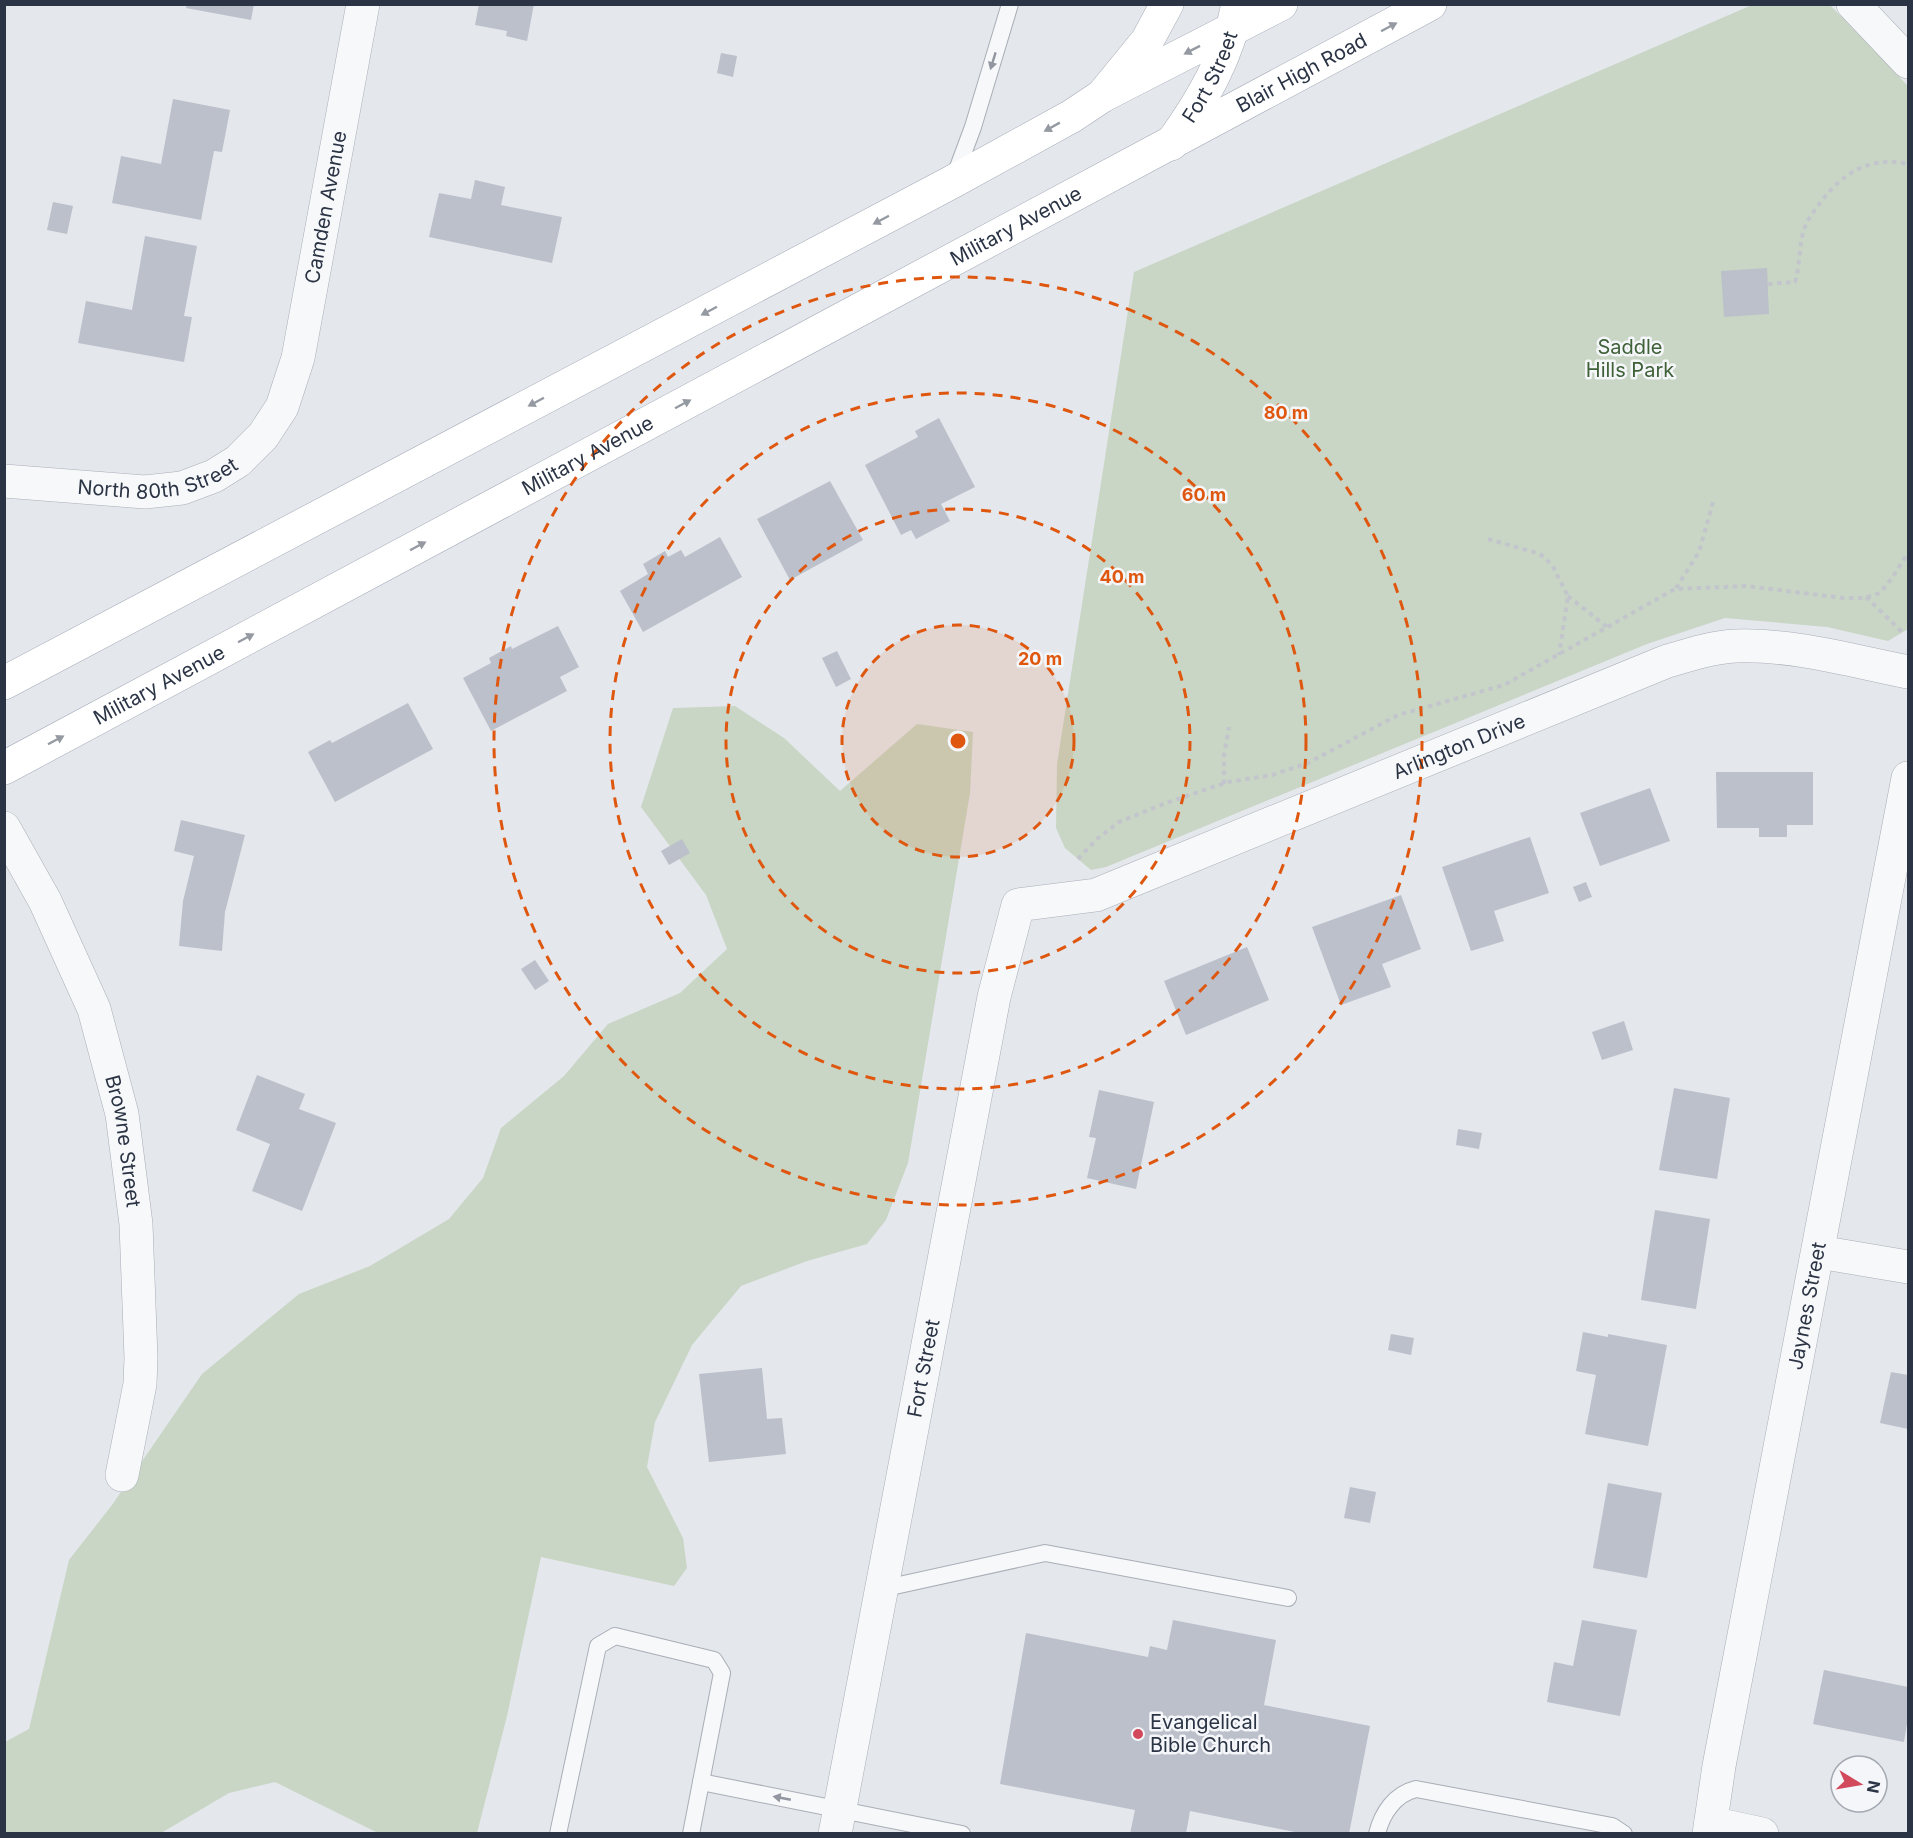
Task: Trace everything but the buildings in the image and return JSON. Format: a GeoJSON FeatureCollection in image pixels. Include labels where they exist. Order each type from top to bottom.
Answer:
{"type":"FeatureCollection","features":[{"type":"Feature","properties":{"kind":"main road"},"geometry":{"type":"LineString","coordinates":[[1102,96],[1147,41],[1167,4]]}},
{"type":"Feature","properties":{"kind":"main road"},"geometry":{"type":"LineString","coordinates":[[4,683],[952,182],[1072,116],[1235,17],[1281,4]]}},
{"type":"Feature","properties":{"kind":"main road","name":"Blair High Road"},"geometry":{"type":"LineString","coordinates":[[1172,144],[1430,4]]}},
{"type":"Feature","properties":{"kind":"main road","name":"Fort Street"},"geometry":{"type":"LineString","coordinates":[[1172,144],[1196,110],[1214,76],[1235,17]]}},
{"type":"Feature","properties":{"kind":"main road","name":"Military Avenue"},"geometry":{"type":"LineString","coordinates":[[4,768],[1172,144]]}},
{"type":"Feature","properties":{"kind":"street","name":"Camden Avenue"},"geometry":{"type":"LineString","coordinates":[[282,407],[298,358],[363,4]]}},
{"type":"Feature","properties":{"kind":"street"},"geometry":{"type":"LineString","coordinates":[[1853,4],[1908,62]]}},
{"type":"Feature","properties":{"kind":"street","name":"North 80th Street"},"geometry":{"type":"LineString","coordinates":[[4,481],[145,492],[182,488],[214,476],[238,461],[263,436],[282,407]]}},
{"type":"Feature","properties":{"kind":"street","name":"Arlington Drive"},"geometry":{"type":"LineString","coordinates":[[1018,905],[1096,895],[1665,662],[1696,652],[1736,646],[1789,649],[1908,672]]}},
{"type":"Feature","properties":{"kind":"street","name":"Jaynes Street"},"geometry":{"type":"LineString","coordinates":[[1710,1828],[1719,1766],[1908,778]]}},
{"type":"Feature","properties":{"kind":"street","name":"Browne Street"},"geometry":{"type":"LineString","coordinates":[[4,828],[45,901],[94,1009],[122,1114],[136,1224],[141,1358],[140,1384],[122,1475]]}},
{"type":"Feature","properties":{"kind":"street","name":"Fort Street"},"geometry":{"type":"LineString","coordinates":[[837,1821],[994,997],[1018,905]]}},
{"type":"Feature","properties":{"kind":"street"},"geometry":{"type":"LineString","coordinates":[[1818,1252],[1908,1267]]}},
{"type":"Feature","properties":{"kind":"street"},"geometry":{"type":"LineString","coordinates":[[1710,1828],[1762,1833]]}},
{"type":"Feature","properties":{"kind":"lane"},"geometry":{"type":"LineString","coordinates":[[952,182],[973,127],[1010,4]]}},
{"type":"Feature","properties":{"kind":"lane"},"geometry":{"type":"LineString","coordinates":[[881,1589],[1045,1553],[1288,1598]]}},
{"type":"Feature","properties":{"kind":"lane"},"geometry":{"type":"LineString","coordinates":[[558,1833],[598,1646],[615,1636],[714,1660],[722,1673],[691,1833]]}},
{"type":"Feature","properties":{"kind":"lane"},"geometry":{"type":"LineString","coordinates":[[701,1782],[837,1821],[962,1833]]}},
{"type":"Feature","properties":{"kind":"lane"},"geometry":{"type":"LineString","coordinates":[[1377,1833],[1388,1808],[1407,1791],[1416,1789],[1612,1826],[1624,1833]]}},
{"type":"Feature","properties":{"kind":"path"},"geometry":{"type":"LineString","coordinates":[[1768,284],[1795,282],[1807,222],[1829,191],[1854,171],[1871,163],[1891,160],[1908,164]]}},
{"type":"Feature","properties":{"kind":"path"},"geometry":{"type":"LineString","coordinates":[[1675,589],[1699,552],[1713,502]]}},
{"type":"Feature","properties":{"kind":"path"},"geometry":{"type":"LineString","coordinates":[[1488,539],[1518,546],[1545,557],[1568,596],[1607,627]]}},
{"type":"Feature","properties":{"kind":"path"},"geometry":{"type":"LineString","coordinates":[[1074,863],[1097,839],[1119,822],[1166,803],[1224,784],[1272,775],[1308,763],[1398,715],[1504,685],[1675,589],[1746,586],[1843,598],[1866,597],[1880,593],[1908,553]]}},
{"type":"Feature","properties":{"kind":"path"},"geometry":{"type":"LineString","coordinates":[[1559,655],[1568,596]]}},
{"type":"Feature","properties":{"kind":"path"},"geometry":{"type":"LineString","coordinates":[[1866,597],[1904,634]]}},
{"type":"Feature","properties":{"kind":"path"},"geometry":{"type":"LineString","coordinates":[[1224,784],[1224,756],[1229,727]]}},
{"type":"Feature","properties":{"kind":"green space","name":"Saddle Hills Park"},"geometry":{"type":"Polygon","coordinates":[[[1752,5],[1830,5],[1908,86],[1908,629],[1888,641],[1827,627],[1725,618],[1647,644],[1106,867],[1091,870],[1065,848],[1056,828],[1057,764],[1134,272],[1752,5]]]}},
{"type":"Feature","properties":{"kind":"green space"},"geometry":{"type":"Polygon","coordinates":[[[735,706],[784,738],[840,791],[917,724],[973,732],[970,793],[908,1163],[886,1220],[867,1244],[807,1261],[741,1286],[692,1345],[655,1422],[647,1467],[683,1538],[687,1568],[674,1586],[541,1557],[507,1716],[477,1833],[378,1833],[275,1782],[229,1793],[161,1833],[5,1834],[5,1742],[29,1729],[69,1560],[112,1505],[202,1374],[299,1294],[370,1266],[449,1219],[483,1178],[501,1128],[564,1076],[608,1024],[680,993],[727,949],[706,895],[641,807],[673,708],[735,706]]]}},
{"type":"Feature","properties":{"kind":"place","name":"Evangelical Bible Church"},"geometry":{"type":"Point","coordinates":[1138,1734]}}]}
